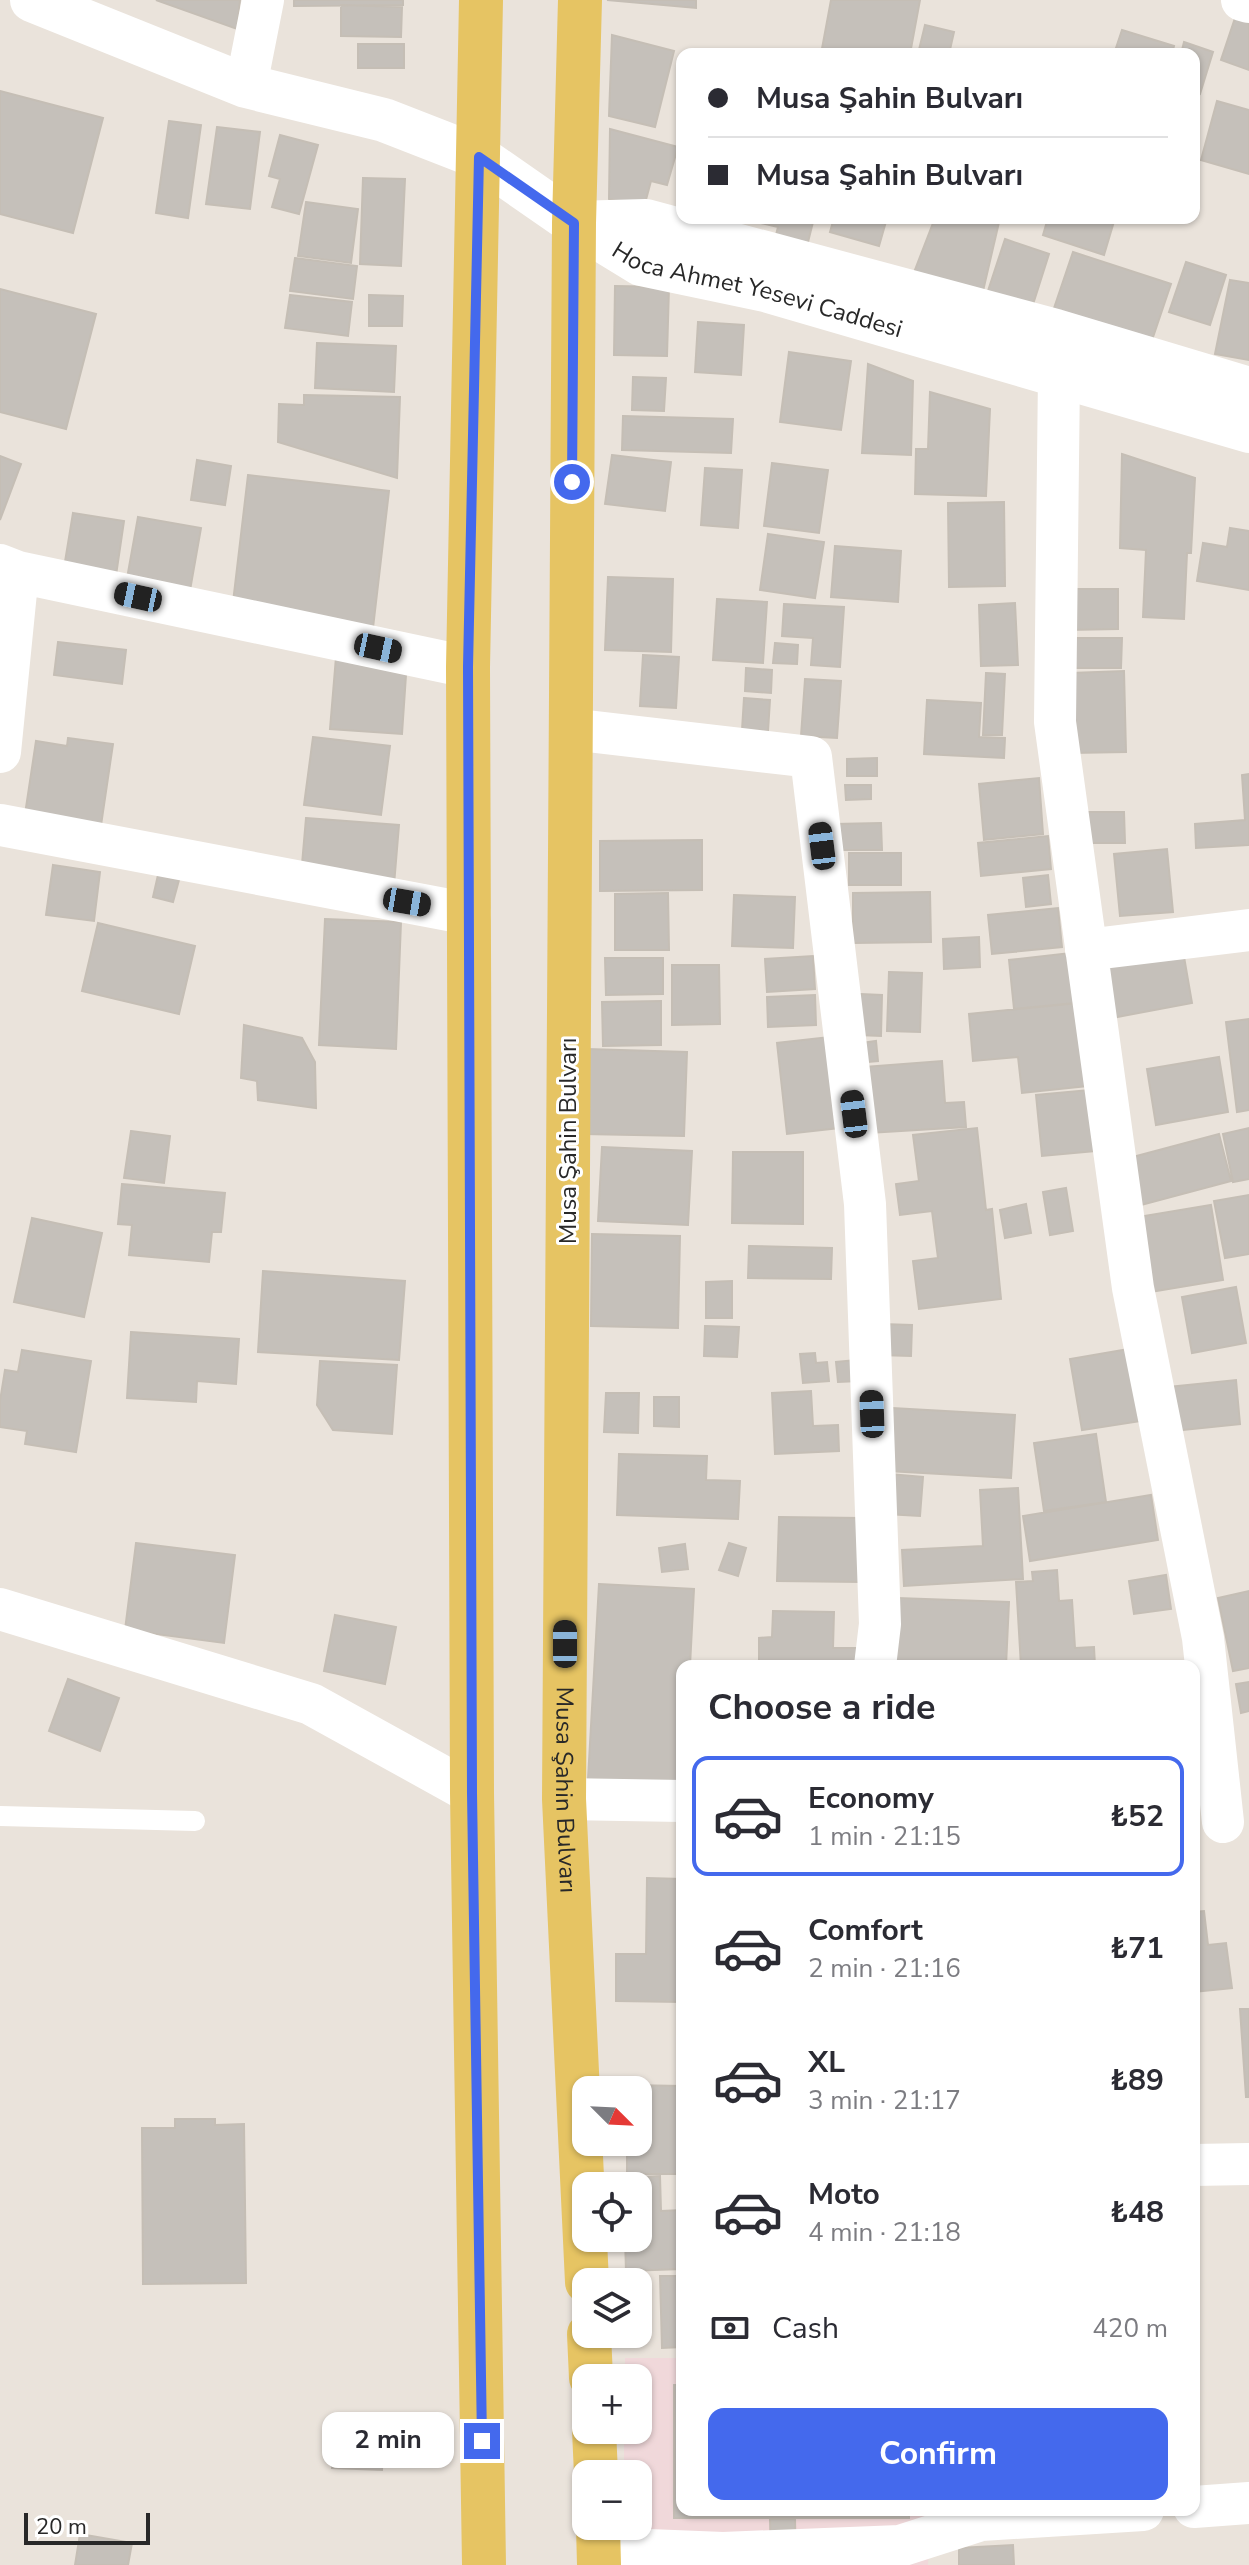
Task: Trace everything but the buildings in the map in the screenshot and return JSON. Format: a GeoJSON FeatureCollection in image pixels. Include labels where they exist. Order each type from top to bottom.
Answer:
{"type":"FeatureCollection","features":[{"type":"Feature","properties":{"kind":"main road"},"geometry":{"type":"LineString","coordinates":[[481,0],[468,667],[472,1793],[484,2565]]}},
{"type":"Feature","properties":{"kind":"main road","name":"Musa Şahin Bulvarı"},"geometry":{"type":"LineString","coordinates":[[580,0],[574,223],[564,1799],[586,2268]]}},
{"type":"Feature","properties":{"kind":"street"},"geometry":{"type":"LineString","coordinates":[[32,0],[246,86],[384,120],[479,157],[574,223]]}},
{"type":"Feature","properties":{"kind":"street"},"geometry":{"type":"LineString","coordinates":[[246,86],[263,0]]}},
{"type":"Feature","properties":{"kind":"street"},"geometry":{"type":"LineString","coordinates":[[1242,0],[1249,2]]}},
{"type":"Feature","properties":{"kind":"street","name":"Hoca Ahmet Yesevi Caddesi"},"geometry":{"type":"LineString","coordinates":[[574,223],[646,221],[1056,331],[1249,389]]}},
{"type":"Feature","properties":{"kind":"street","name":"Hoca Ahmet Yesevi Caddesi"},"geometry":{"type":"LineString","coordinates":[[574,223],[641,264],[765,290],[1249,431]]}},
{"type":"Feature","properties":{"kind":"street"},"geometry":{"type":"LineString","coordinates":[[1059,374],[1055,722],[1133,1288],[1203,1638],[1222,1822]]}},
{"type":"Feature","properties":{"kind":"street"},"geometry":{"type":"LineString","coordinates":[[0,752],[9,568],[468,667]]}},
{"type":"Feature","properties":{"kind":"street"},"geometry":{"type":"LineString","coordinates":[[570,729],[811,757],[865,1204],[880,1624],[876,1660]]}},
{"type":"Feature","properties":{"kind":"street"},"geometry":{"type":"LineString","coordinates":[[0,825],[470,914]]}},
{"type":"Feature","properties":{"kind":"street"},"geometry":{"type":"LineString","coordinates":[[1086,950],[1249,930]]}},
{"type":"Feature","properties":{"kind":"street"},"geometry":{"type":"LineString","coordinates":[[0,1609],[311,1704],[472,1793]]}},
{"type":"Feature","properties":{"kind":"street"},"geometry":{"type":"LineString","coordinates":[[564,1799],[676,1801]]}},
{"type":"Feature","properties":{"kind":"street"},"geometry":{"type":"LineString","coordinates":[[1200,2165],[1249,2164]]}},
{"type":"Feature","properties":{"kind":"street"},"geometry":{"type":"LineString","coordinates":[[1200,2507],[1249,2503]]}},
{"type":"Feature","properties":{"kind":"street"},"geometry":{"type":"LineString","coordinates":[[599,2546],[723,2553],[900,2546],[977,2516]]}},
{"type":"Feature","properties":{"kind":"lane"},"geometry":{"type":"LineString","coordinates":[[0,1816],[195,1821]]}},
{"type":"Feature","properties":{"kind":"shaded area"},"geometry":{"type":"Polygon","coordinates":[[[625,2358],[676,2358],[676,2516],[930,2516],[928,2565],[624,2565],[624,2540],[652,2540],[652,2460],[624,2460],[624,2444],[652,2444],[652,2364],[625,2364],[625,2358]]]}},
{"type":"Feature","properties":{"kind":"route"},"geometry":{"type":"LineString","coordinates":[[482,2441],[472,1793],[468,667],[479,157],[574,223],[572,482]]}}]}
